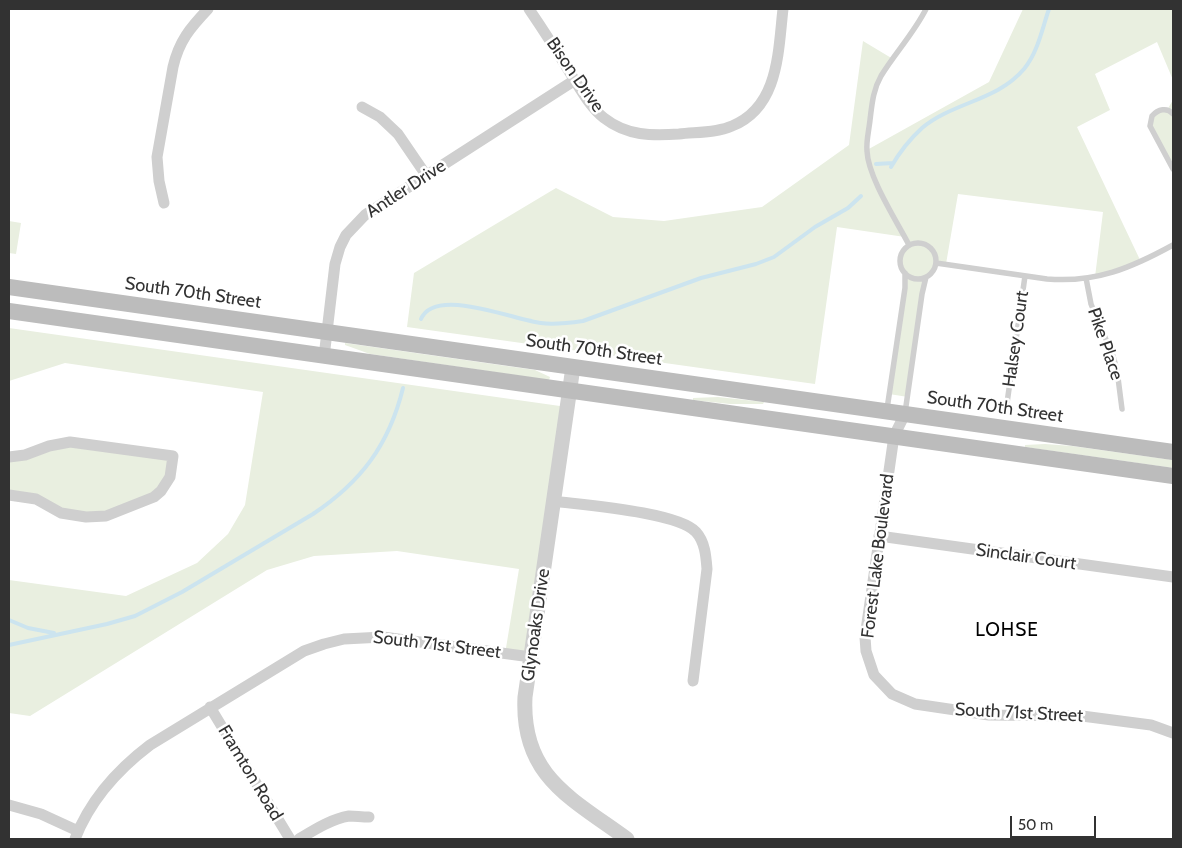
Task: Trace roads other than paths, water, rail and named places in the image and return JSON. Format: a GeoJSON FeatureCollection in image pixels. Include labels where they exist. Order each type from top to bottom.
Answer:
{"type":"FeatureCollection","features":[{"type":"Feature","properties":{"kind":"main road","name":"South 70th Street"},"geometry":{"type":"LineString","coordinates":[[9,287],[1173,452]]}},
{"type":"Feature","properties":{"kind":"main road"},"geometry":{"type":"LineString","coordinates":[[9,311],[1173,476]]}},
{"type":"Feature","properties":{"kind":"street"},"geometry":{"type":"LineString","coordinates":[[164,204],[159,182],[157,157],[176,53],[190,28],[208,9]]}},
{"type":"Feature","properties":{"kind":"street","name":"Bison Drive"},"geometry":{"type":"LineString","coordinates":[[534,10],[575,80],[598,112],[614,125],[627,131],[654,136],[718,130],[744,120],[755,111],[770,90],[774,77],[784,9]]}},
{"type":"Feature","properties":{"kind":"street","name":"Antler Drive"},"geometry":{"type":"LineString","coordinates":[[324,357],[335,264],[346,235],[365,215],[575,80]]}},
{"type":"Feature","properties":{"kind":"street"},"geometry":{"type":"LineString","coordinates":[[362,107],[380,117],[398,134],[426,175]]}},
{"type":"Feature","properties":{"kind":"street","name":"Glynoaks Drive"},"geometry":{"type":"LineString","coordinates":[[573,368],[525,697],[525,721],[528,739],[534,756],[552,783],[627,839]]}},
{"type":"Feature","properties":{"kind":"street","name":"Forest Lake Boulevard"},"geometry":{"type":"LineString","coordinates":[[887,411],[894,436]]}},
{"type":"Feature","properties":{"kind":"street","name":"Forest Lake Boulevard"},"geometry":{"type":"LineString","coordinates":[[874,674],[866,651],[865,637],[894,436],[905,414]]}},
{"type":"Feature","properties":{"kind":"street"},"geometry":{"type":"LineString","coordinates":[[9,457],[25,455],[49,446],[70,442],[173,456],[170,477],[161,492],[154,497],[106,516],[86,517],[61,513],[36,500],[9,495]]}},
{"type":"Feature","properties":{"kind":"street"},"geometry":{"type":"LineString","coordinates":[[553,500],[657,516],[678,521],[697,533],[706,553],[707,569],[693,681]]}},
{"type":"Feature","properties":{"kind":"street","name":"Sinclair Court"},"geometry":{"type":"LineString","coordinates":[[879,536],[1173,577]]}},
{"type":"Feature","properties":{"kind":"street","name":"South 71st Street"},"geometry":{"type":"LineString","coordinates":[[77,835],[100,792],[133,758],[150,744],[304,652],[324,644],[344,639],[383,637],[531,657]]}},
{"type":"Feature","properties":{"kind":"street","name":"South 71st Street"},"geometry":{"type":"LineString","coordinates":[[874,674],[892,694],[915,704],[989,715],[1082,716],[1152,725],[1173,733]]}},
{"type":"Feature","properties":{"kind":"street","name":"Framton Road"},"geometry":{"type":"LineString","coordinates":[[210,708],[290,839]]}},
{"type":"Feature","properties":{"kind":"street"},"geometry":{"type":"LineString","coordinates":[[9,805],[41,814],[77,835]]}},
{"type":"Feature","properties":{"kind":"street"},"geometry":{"type":"LineString","coordinates":[[299,839],[324,825],[340,819],[350,816],[369,817]]}},
{"type":"Feature","properties":{"kind":"lane"},"geometry":{"type":"LineString","coordinates":[[909,244],[869,167],[866,150],[872,98],[875,88],[881,76],[915,29],[926,9]]}},
{"type":"Feature","properties":{"kind":"lane"},"geometry":{"type":"LineString","coordinates":[[1173,114],[1167,110],[1160,110],[1152,116],[1150,126],[1173,169]]}},
{"type":"Feature","properties":{"kind":"lane"},"geometry":{"type":"LineString","coordinates":[[922,242],[935,253],[936,263],[933,271],[926,277],[916,279],[904,272],[900,257],[909,244],[922,242]]}},
{"type":"Feature","properties":{"kind":"lane"},"geometry":{"type":"LineString","coordinates":[[936,263],[1063,280],[1086,278],[1120,270],[1173,245]]}},
{"type":"Feature","properties":{"kind":"lane","name":"Forest Lake Boulevard"},"geometry":{"type":"LineString","coordinates":[[887,411],[905,288],[904,272]]}},
{"type":"Feature","properties":{"kind":"lane","name":"Halsey Court"},"geometry":{"type":"LineString","coordinates":[[1007,403],[1025,276]]}},
{"type":"Feature","properties":{"kind":"lane","name":"Forest Lake Boulevard"},"geometry":{"type":"LineString","coordinates":[[905,414],[926,277]]}},
{"type":"Feature","properties":{"kind":"lane","name":"Pike Place"},"geometry":{"type":"LineString","coordinates":[[1086,278],[1091,304],[1117,370],[1122,410]]}},
{"type":"Feature","properties":{"kind":"waterway"},"geometry":{"type":"LineString","coordinates":[[891,167],[913,137],[934,119],[988,95],[1013,80],[1029,62],[1036,48],[1049,9]]}},
{"type":"Feature","properties":{"kind":"waterway"},"geometry":{"type":"LineString","coordinates":[[876,164],[893,163]]}},
{"type":"Feature","properties":{"kind":"waterway"},"geometry":{"type":"LineString","coordinates":[[421,319],[429,310],[442,305],[458,305],[541,323],[557,324],[583,321],[701,278],[756,264],[774,257],[815,227],[848,208],[861,196]]}},
{"type":"Feature","properties":{"kind":"waterway"},"geometry":{"type":"LineString","coordinates":[[9,645],[107,624],[135,616],[182,592],[313,514],[345,489],[371,460],[390,427],[403,388]]}},
{"type":"Feature","properties":{"kind":"waterway"},"geometry":{"type":"LineString","coordinates":[[9,620],[28,628],[54,633]]}},
{"type":"Feature","properties":{"kind":"district","name":"LOHSE"},"geometry":{"type":"Point","coordinates":[1007,630]}}]}
